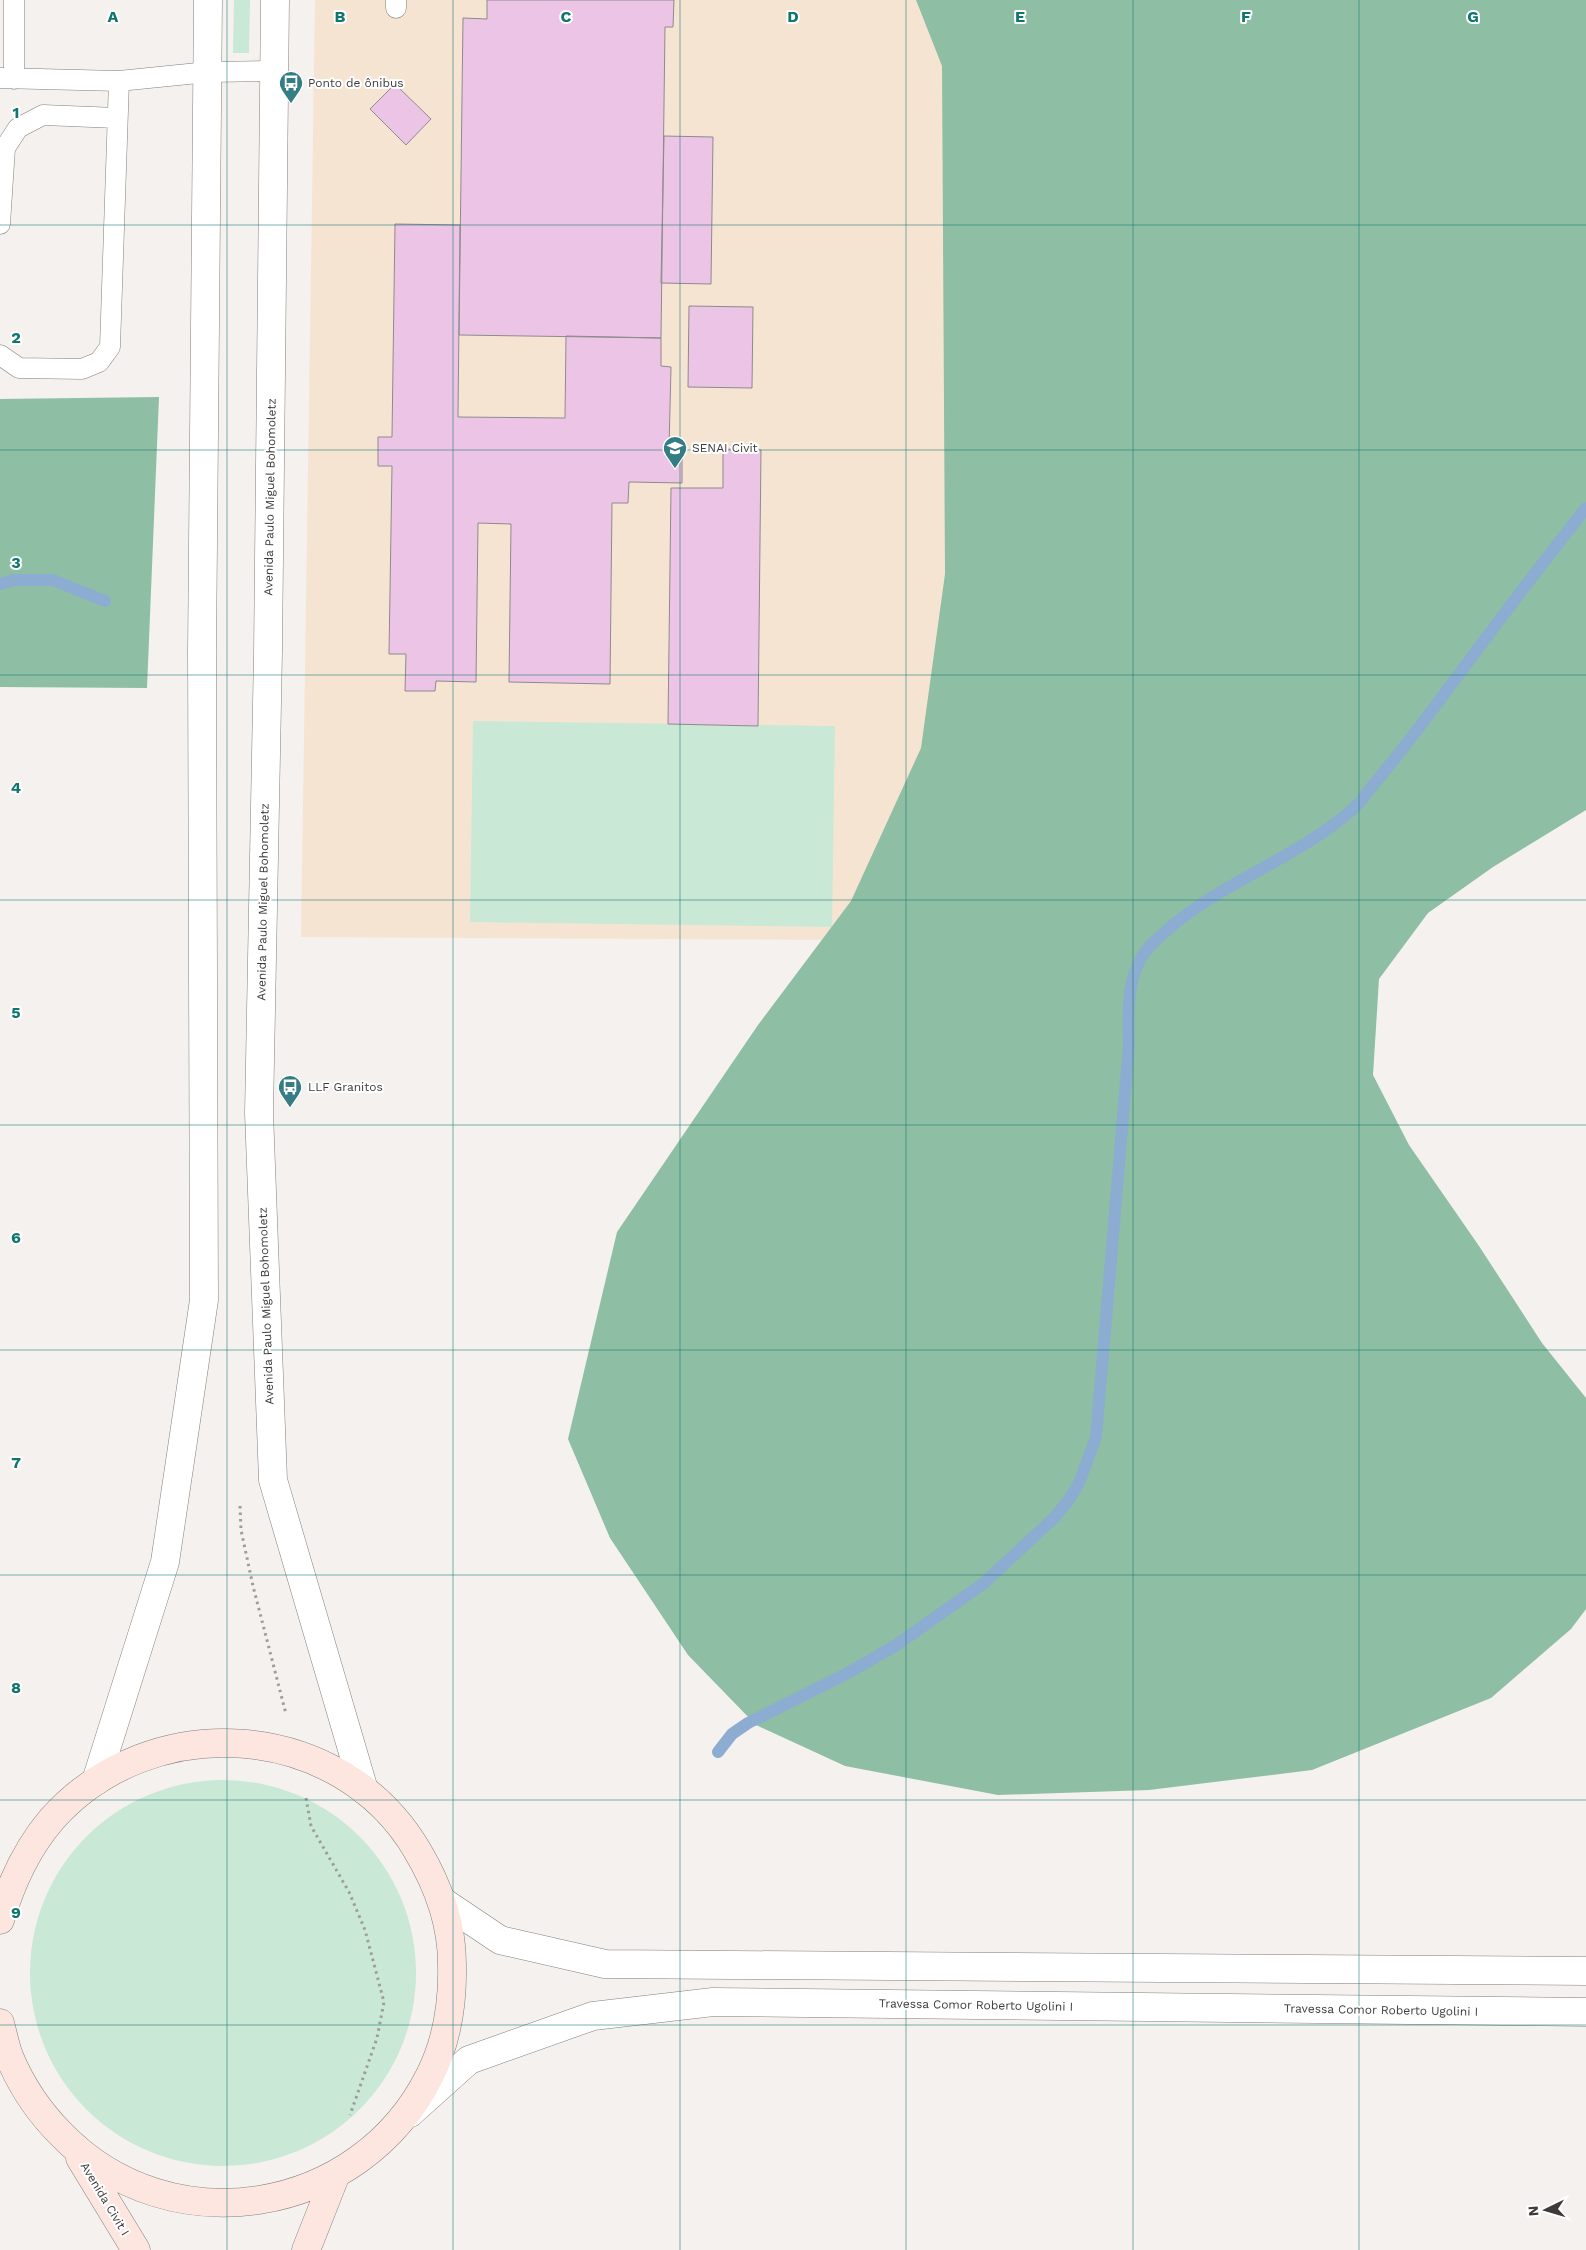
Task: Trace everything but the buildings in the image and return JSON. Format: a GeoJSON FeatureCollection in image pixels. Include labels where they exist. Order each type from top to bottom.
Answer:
{"type":"FeatureCollection","features":[{"type":"Feature","properties":{"kind":"main road"},"geometry":{"type":"LineString","coordinates":[[0,1920],[8,1893],[34,1842],[52,1819],[96,1781],[124,1765],[153,1753],[215,1742],[247,1744],[297,1755],[337,1772],[364,1790],[390,1813],[411,1840],[429,1870],[442,1901],[449,1931],[452,1960],[449,2019],[430,2075],[398,2124],[380,2143],[336,2174],[305,2190],[271,2199],[236,2204],[201,2203],[167,2197],[133,2186],[102,2169],[74,2148],[12,2080],[9,2055],[0,2023]]}},
{"type":"Feature","properties":{"kind":"main road","name":"Avenida Civit I"},"geometry":{"type":"LineString","coordinates":[[74,2148],[136,2250]]}},
{"type":"Feature","properties":{"kind":"main road"},"geometry":{"type":"LineString","coordinates":[[306,2250],[336,2174]]}},
{"type":"Feature","properties":{"kind":"street"},"geometry":{"type":"LineString","coordinates":[[96,1781],[165,1562],[204,1300],[202,652],[208,0]]}},
{"type":"Feature","properties":{"kind":"street","name":"Avenida Paulo Miguel Bohomoletz"},"geometry":{"type":"LineString","coordinates":[[275,0],[268,662],[259,1113],[273,1480],[364,1790]]}},
{"type":"Feature","properties":{"kind":"street"},"geometry":{"type":"LineString","coordinates":[[442,1901],[500,1940],[605,1964],[1586,1971]]}},
{"type":"Feature","properties":{"kind":"street","name":"Travessa Comor Roberto Ugolini I"},"geometry":{"type":"LineString","coordinates":[[398,2124],[469,2060],[593,2016],[713,2002],[1586,2012]]}},
{"type":"Feature","properties":{"kind":"lane"},"geometry":{"type":"LineString","coordinates":[[14,0],[7,79],[119,82],[208,72],[274,71]]}},
{"type":"Feature","properties":{"kind":"lane"},"geometry":{"type":"LineString","coordinates":[[0,355],[19,368],[82,369],[99,362],[110,348],[119,82]]}},
{"type":"Feature","properties":{"kind":"lane"},"geometry":{"type":"LineString","coordinates":[[0,224],[5,148],[18,128],[43,115],[117,118]]}},
{"type":"Feature","properties":{"kind":"path"},"geometry":{"type":"LineString","coordinates":[[240,1500],[241,1530],[251,1576],[297,1755],[311,1826],[349,1892],[365,1930],[384,2002],[377,2038],[348,2119]]}},
{"type":"Feature","properties":{"kind":"shaded area","name":"SENAI Civit"},"geometry":{"type":"Polygon","coordinates":[[[315,0],[1050,0],[1035,941],[301,937],[315,0]]]}},
{"type":"Feature","properties":{"kind":"green space"},"geometry":{"type":"Polygon","coordinates":[[[234,0],[250,0],[249,53],[233,53],[234,0]]]}},
{"type":"Feature","properties":{"kind":"green space"},"geometry":{"type":"Polygon","coordinates":[[[916,0],[1586,0],[1586,810],[1493,867],[1428,913],[1379,979],[1373,1075],[1409,1145],[1479,1246],[1542,1343],[1586,1398],[1586,1609],[1571,1629],[1491,1698],[1312,1770],[1149,1790],[998,1795],[845,1766],[756,1725],[688,1655],[610,1538],[568,1439],[617,1232],[758,1025],[851,901],[921,748],[945,574],[942,66],[916,0]]]}},
{"type":"Feature","properties":{"kind":"green space"},"geometry":{"type":"Polygon","coordinates":[[[159,397],[147,688],[0,687],[0,399],[159,397]]]}},
{"type":"Feature","properties":{"kind":"green space"},"geometry":{"type":"Polygon","coordinates":[[[473,721],[835,726],[832,927],[470,922],[473,721]]]}},
{"type":"Feature","properties":{"kind":"green space"},"geometry":{"type":"Polygon","coordinates":[[[223,1780],[261,1784],[297,1795],[330,1813],[359,1837],[383,1866],[401,1899],[412,1935],[416,1973],[412,2011],[401,2047],[383,2080],[359,2109],[330,2133],[297,2151],[261,2162],[223,2166],[185,2162],[149,2151],[116,2133],[87,2109],[63,2080],[45,2047],[34,2011],[30,1973],[34,1935],[45,1899],[63,1866],[87,1837],[116,1813],[149,1795],[185,1784],[223,1780]]]}},
{"type":"Feature","properties":{"kind":"waterway"},"geometry":{"type":"LineString","coordinates":[[718,1752],[732,1734],[748,1723],[848,1673],[895,1646],[984,1583],[1054,1518],[1068,1501],[1079,1483],[1096,1437],[1129,1045],[1130,992],[1137,967],[1143,955],[1173,924],[1198,906],[1303,845],[1328,829],[1355,807],[1407,743],[1586,508]]}},
{"type":"Feature","properties":{"kind":"waterway"},"geometry":{"type":"LineString","coordinates":[[0,584],[14,580],[53,580],[105,601]]}},
{"type":"Feature","properties":{"kind":"place","name":"Ponto de ônibus"},"geometry":{"type":"Point","coordinates":[291,104]}},
{"type":"Feature","properties":{"kind":"place","name":"SENAI Civit"},"geometry":{"type":"Point","coordinates":[675,469]}},
{"type":"Feature","properties":{"kind":"place","name":"LLF Granitos"},"geometry":{"type":"Point","coordinates":[290,1108]}}]}
